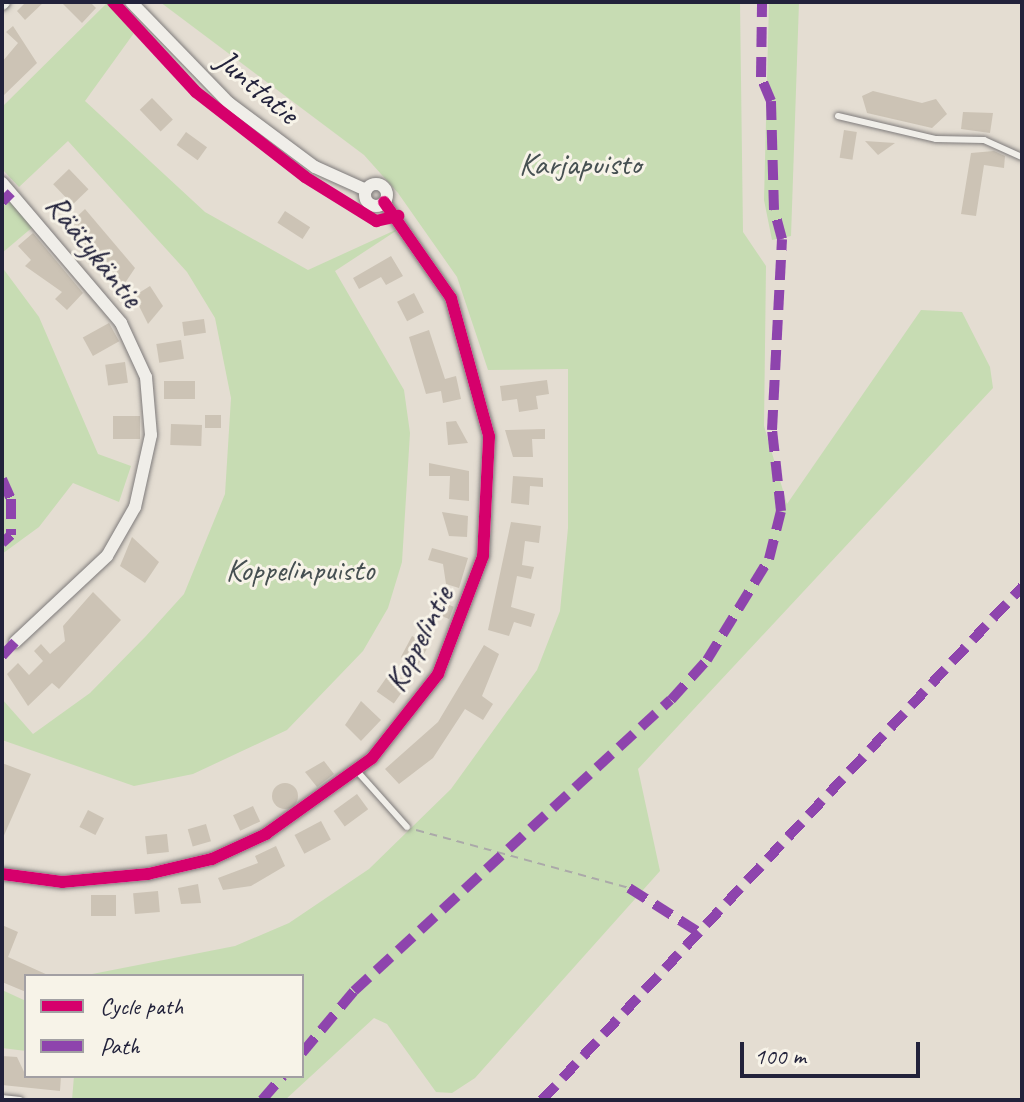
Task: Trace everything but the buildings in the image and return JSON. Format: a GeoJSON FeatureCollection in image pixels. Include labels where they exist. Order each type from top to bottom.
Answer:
{"type":"FeatureCollection","features":[{"type":"Feature","properties":{"kind":"street","name":"Junttatie"},"geometry":{"type":"LineString","coordinates":[[131,2],[229,103],[315,167],[366,190],[369,203],[384,202]]}},
{"type":"Feature","properties":{"kind":"street","name":"Räätykäntie"},"geometry":{"type":"LineString","coordinates":[[2,183],[107,301],[138,355],[151,412],[145,480],[122,534],[90,576],[15,642]]}},
{"type":"Feature","properties":{"kind":"street","name":"Koppelintie"},"geometry":{"type":"LineString","coordinates":[[2,874],[62,882],[181,868],[288,823],[357,771],[410,715],[448,654],[477,582],[490,496],[489,436],[467,340],[440,277],[384,202]]}},
{"type":"Feature","properties":{"kind":"lane"},"geometry":{"type":"LineString","coordinates":[[838,116],[936,139],[984,140],[1022,157]]}},
{"type":"Feature","properties":{"kind":"lane"},"geometry":{"type":"LineString","coordinates":[[357,771],[407,827]]}},
{"type":"Feature","properties":{"kind":"lane"},"geometry":{"type":"LineString","coordinates":[[2,1098],[20,1100]]}},
{"type":"Feature","properties":{"kind":"path"},"geometry":{"type":"LineString","coordinates":[[407,827],[629,888]]}},
{"type":"Feature","properties":{"kind":"green space","name":"Koppelinpuisto"},"geometry":{"type":"Polygon","coordinates":[[[108,2],[117,2],[134,33],[85,101],[205,212],[308,270],[402,227],[335,271],[404,390],[410,433],[402,562],[388,608],[363,651],[287,730],[193,774],[134,786],[2,740],[2,699],[33,734],[90,693],[146,636],[184,594],[225,494],[231,398],[215,318],[187,272],[68,141],[19,187],[2,169],[2,107],[108,2]]]}},
{"type":"Feature","properties":{"kind":"green space","name":"Karjapuisto"},"geometry":{"type":"Polygon","coordinates":[[[160,2],[740,2],[743,232],[766,266],[764,426],[787,504],[921,310],[962,312],[990,367],[993,388],[638,769],[660,871],[475,1078],[452,1093],[436,1092],[387,1024],[374,1018],[285,1100],[72,1100],[74,1078],[304,1078],[304,974],[92,974],[235,946],[289,923],[369,869],[451,789],[537,670],[560,611],[568,528],[568,369],[488,370],[457,277],[398,193],[364,155],[160,2]]]}},
{"type":"Feature","properties":{"kind":"green space"},"geometry":{"type":"Polygon","coordinates":[[[769,2],[799,2],[791,236],[772,240],[764,200],[769,2]]]}},
{"type":"Feature","properties":{"kind":"green space"},"geometry":{"type":"Polygon","coordinates":[[[6,198],[34,226],[2,253],[2,202],[6,198]]]}},
{"type":"Feature","properties":{"kind":"green space"},"geometry":{"type":"Polygon","coordinates":[[[2,267],[39,317],[98,454],[131,466],[119,502],[73,483],[39,527],[2,554],[2,267]]]}},
{"type":"Feature","properties":{"kind":"green space"},"geometry":{"type":"Polygon","coordinates":[[[2,990],[24,1000],[24,1051],[2,1048],[2,990]]]}},
{"type":"Feature","properties":{"kind":"marked path"},"geometry":{"type":"LineString","coordinates":[[304,1051],[354,991],[671,700],[707,660],[769,559],[781,511],[772,430],[782,239],[774,210],[771,101],[761,77],[762,2]]}},
{"type":"Feature","properties":{"kind":"marked path"},"geometry":{"type":"LineString","coordinates":[[2,202],[11,193]]}},
{"type":"Feature","properties":{"kind":"marked path"},"geometry":{"type":"LineString","coordinates":[[2,479],[11,499],[11,535],[2,543]]}},
{"type":"Feature","properties":{"kind":"marked path"},"geometry":{"type":"LineString","coordinates":[[542,1100],[1022,587]]}},
{"type":"Feature","properties":{"kind":"marked path"},"geometry":{"type":"LineString","coordinates":[[2,656],[15,642]]}},
{"type":"Feature","properties":{"kind":"marked path"},"geometry":{"type":"LineString","coordinates":[[629,888],[700,933]]}},
{"type":"Feature","properties":{"kind":"marked path"},"geometry":{"type":"LineString","coordinates":[[262,1100],[281,1078]]}},
{"type":"Feature","properties":{"kind":"cycle path"},"geometry":{"type":"LineString","coordinates":[[113,2],[196,92],[305,177],[376,221],[398,216]]}},
{"type":"Feature","properties":{"kind":"cycle path"},"geometry":{"type":"LineString","coordinates":[[2,874],[62,882],[148,874],[212,859],[266,834],[372,758],[438,674],[483,556],[489,436],[451,298],[384,202]]}}]}
